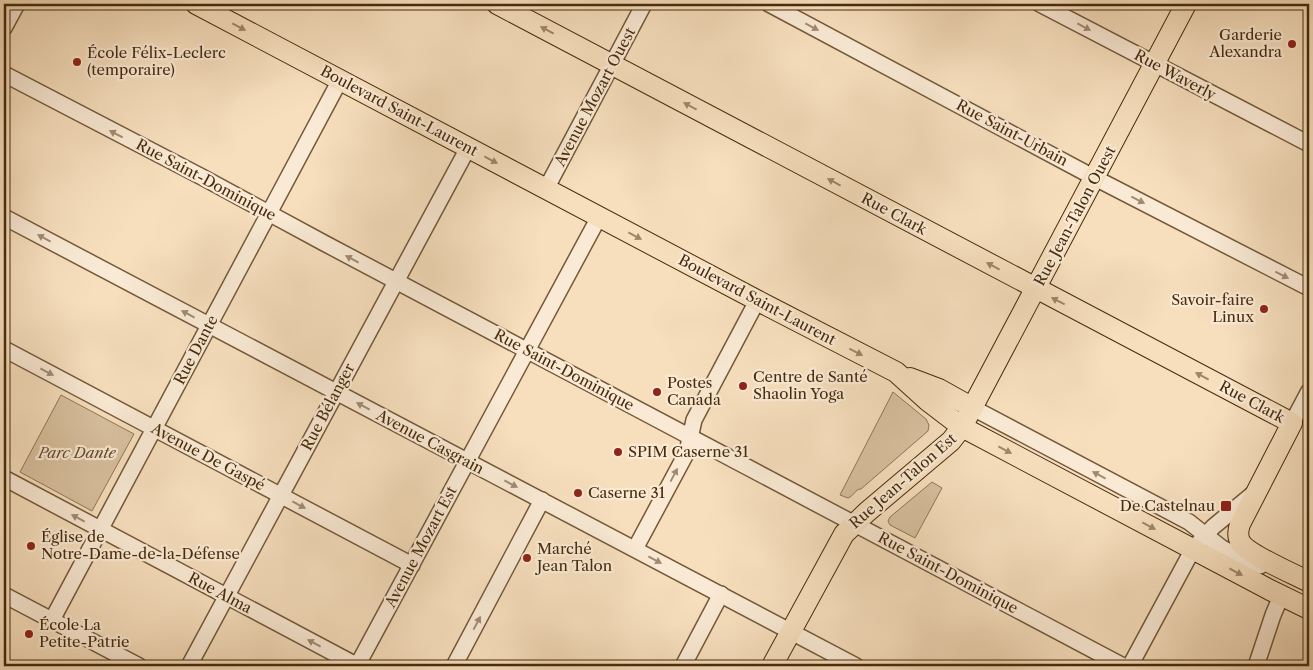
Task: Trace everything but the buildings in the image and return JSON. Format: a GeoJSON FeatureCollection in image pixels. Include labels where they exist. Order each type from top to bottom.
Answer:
{"type":"FeatureCollection","features":[{"type":"Feature","properties":{"kind":"main road","name":"Boulevard Saint-Laurent"},"geometry":{"type":"LineString","coordinates":[[196,4],[757,301],[896,372],[928,401],[962,427],[1199,542],[1281,596],[1309,609]]}},
{"type":"Feature","properties":{"kind":"main road","name":"Rue Clark"},"geometry":{"type":"LineString","coordinates":[[499,4],[1292,423]]}},
{"type":"Feature","properties":{"kind":"main road","name":"Rue Jean-Talon Ouest"},"geometry":{"type":"LineString","coordinates":[[962,427],[1186,4]]}},
{"type":"Feature","properties":{"kind":"main road"},"geometry":{"type":"LineString","coordinates":[[896,372],[939,390],[973,408]]}},
{"type":"Feature","properties":{"kind":"main road"},"geometry":{"type":"LineString","coordinates":[[1258,489],[1292,423]]}},
{"type":"Feature","properties":{"kind":"main road","name":"Rue Jean-Talon Est"},"geometry":{"type":"LineString","coordinates":[[772,666],[840,539],[854,523],[951,441],[962,427]]}},
{"type":"Feature","properties":{"kind":"main road","name":"Boulevard Saint-Laurent"},"geometry":{"type":"LineString","coordinates":[[1258,489],[1240,524],[1238,531],[1239,541],[1252,552],[1305,579]]}},
{"type":"Feature","properties":{"kind":"street"},"geometry":{"type":"LineString","coordinates":[[4,28],[17,4]]}},
{"type":"Feature","properties":{"kind":"street","name":"Avenue Mozart Ouest"},"geometry":{"type":"LineString","coordinates":[[546,189],[644,4]]}},
{"type":"Feature","properties":{"kind":"street","name":"Rue Saint-Urbain"},"geometry":{"type":"LineString","coordinates":[[769,4],[1095,178],[1309,288]]}},
{"type":"Feature","properties":{"kind":"street","name":"Rue Waverly"},"geometry":{"type":"LineString","coordinates":[[1040,4],[1309,144]]}},
{"type":"Feature","properties":{"kind":"street","name":"Rue Saint-Dominique"},"geometry":{"type":"LineString","coordinates":[[4,74],[1123,666]]}},
{"type":"Feature","properties":{"kind":"street","name":"Rue Dante"},"geometry":{"type":"LineString","coordinates":[[52,620],[340,80]]}},
{"type":"Feature","properties":{"kind":"street","name":"Rue Bélanger"},"geometry":{"type":"LineString","coordinates":[[189,666],[468,148]]}},
{"type":"Feature","properties":{"kind":"street","name":"Avenue Casgrain"},"geometry":{"type":"LineString","coordinates":[[4,217],[856,666]]}},
{"type":"Feature","properties":{"kind":"street","name":"Avenue Mozart Est"},"geometry":{"type":"LineString","coordinates":[[357,666],[599,217]]}},
{"type":"Feature","properties":{"kind":"street"},"geometry":{"type":"LineString","coordinates":[[635,549],[687,452],[694,420],[757,301]]}},
{"type":"Feature","properties":{"kind":"street","name":"Avenue De Gaspé"},"geometry":{"type":"LineString","coordinates":[[4,349],[412,565]]}},
{"type":"Feature","properties":{"kind":"street"},"geometry":{"type":"LineString","coordinates":[[1292,423],[1309,391]]}},
{"type":"Feature","properties":{"kind":"street","name":"Boulevard Saint-Laurent"},"geometry":{"type":"LineString","coordinates":[[973,408],[1189,522],[1199,542],[1222,548],[1267,570],[1305,579]]}},
{"type":"Feature","properties":{"kind":"street","name":"Rue Alma"},"geometry":{"type":"LineString","coordinates":[[4,478],[357,666]]}},
{"type":"Feature","properties":{"kind":"street"},"geometry":{"type":"LineString","coordinates":[[1130,666],[1199,542],[1258,489]]}},
{"type":"Feature","properties":{"kind":"street"},"geometry":{"type":"LineString","coordinates":[[454,666],[542,500]]}},
{"type":"Feature","properties":{"kind":"street"},"geometry":{"type":"LineString","coordinates":[[683,666],[721,594]]}},
{"type":"Feature","properties":{"kind":"street"},"geometry":{"type":"LineString","coordinates":[[4,595],[139,666]]}},
{"type":"Feature","properties":{"kind":"street"},"geometry":{"type":"LineString","coordinates":[[1256,666],[1272,615],[1281,596]]}},
{"type":"Feature","properties":{"kind":"green space"},"geometry":{"type":"Polygon","coordinates":[[[893,392],[926,419],[929,425],[928,431],[850,497],[840,495],[893,392]]]}},
{"type":"Feature","properties":{"kind":"green space","name":"Parc Dante"},"geometry":{"type":"Polygon","coordinates":[[[61,395],[134,434],[92,511],[20,472],[61,395]]]}},
{"type":"Feature","properties":{"kind":"green space"},"geometry":{"type":"Polygon","coordinates":[[[932,482],[942,488],[915,538],[890,525],[888,521],[890,517],[932,482]]]}},
{"type":"Feature","properties":{"kind":"place","name":"Garderie Alexandra"},"geometry":{"type":"Point","coordinates":[1292,44]}},
{"type":"Feature","properties":{"kind":"place","name":"École Félix-Leclerc (temporaire)"},"geometry":{"type":"Point","coordinates":[77,62]}},
{"type":"Feature","properties":{"kind":"place","name":"Savoir-faire Linux"},"geometry":{"type":"Point","coordinates":[1264,309]}},
{"type":"Feature","properties":{"kind":"place","name":"Centre de Santé Shaolin Yoga"},"geometry":{"type":"Point","coordinates":[743,386]}},
{"type":"Feature","properties":{"kind":"place","name":"Postes Canada"},"geometry":{"type":"Point","coordinates":[657,392]}},
{"type":"Feature","properties":{"kind":"place","name":"SPIM Caserne 31"},"geometry":{"type":"Point","coordinates":[618,452]}},
{"type":"Feature","properties":{"kind":"place","name":"Caserne 31"},"geometry":{"type":"Point","coordinates":[578,493]}},
{"type":"Feature","properties":{"kind":"place","name":"De Castelnau"},"geometry":{"type":"Point","coordinates":[1226,506]}},
{"type":"Feature","properties":{"kind":"place","name":"Église de Notre-Dame-de-la-Défense"},"geometry":{"type":"Point","coordinates":[31,546]}},
{"type":"Feature","properties":{"kind":"place","name":"Marché Jean Talon"},"geometry":{"type":"Point","coordinates":[527,558]}},
{"type":"Feature","properties":{"kind":"place","name":"École La Petite-Patrie"},"geometry":{"type":"Point","coordinates":[29,634]}}]}
